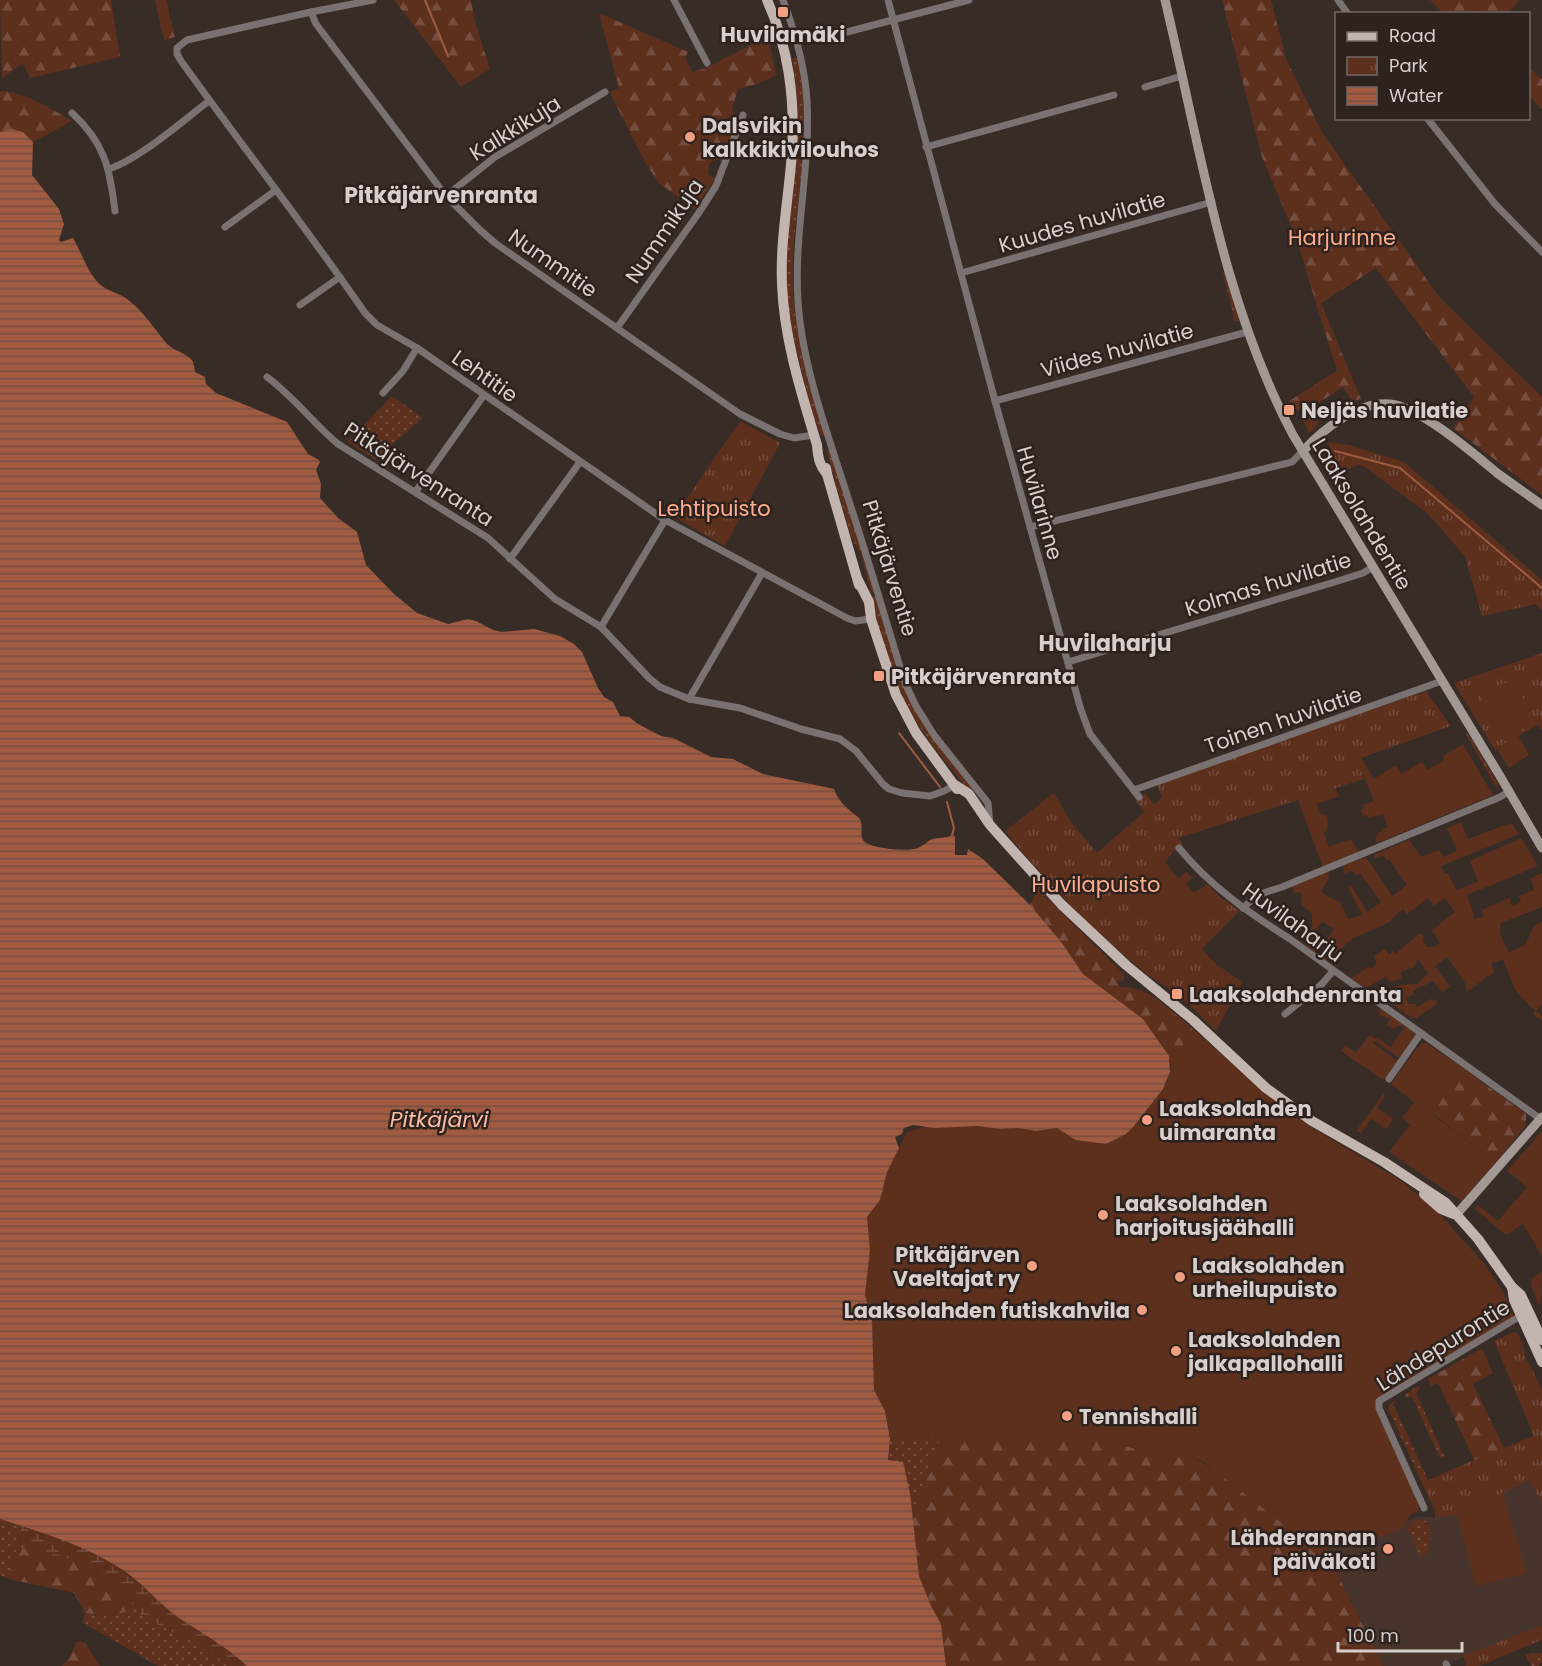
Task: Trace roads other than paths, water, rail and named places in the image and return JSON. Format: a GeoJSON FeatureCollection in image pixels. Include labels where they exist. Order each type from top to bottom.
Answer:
{"type":"FeatureCollection","features":[{"type":"Feature","properties":{"kind":"main road","name":"Pitkäjärventie"},"geometry":{"type":"LineString","coordinates":[[767,0],[787,57],[792,94],[792,153],[782,256],[784,309],[797,377],[819,462],[827,474],[858,580],[869,602],[871,619],[891,684],[916,733],[967,802],[978,810],[1061,904],[1126,965],[1193,1020],[1266,1088],[1312,1121],[1407,1177],[1441,1209],[1456,1215],[1478,1239],[1512,1287],[1542,1340]]}},
{"type":"Feature","properties":{"kind":"main road","name":"Pitkäjärventie"},"geometry":{"type":"LineString","coordinates":[[1525,1313],[1542,1362]]}},
{"type":"Feature","properties":{"kind":"street"},"geometry":{"type":"LineString","coordinates":[[311,12],[373,0]]}},
{"type":"Feature","properties":{"kind":"street"},"geometry":{"type":"LineString","coordinates":[[674,0],[707,63]]}},
{"type":"Feature","properties":{"kind":"street","name":"Pitkäjärventie"},"geometry":{"type":"LineString","coordinates":[[783,0],[797,39],[807,98],[807,141],[796,289],[806,358],[905,683],[934,735],[988,803],[990,825]]}},
{"type":"Feature","properties":{"kind":"street"},"geometry":{"type":"LineString","coordinates":[[888,0],[926,147],[1114,94]]}},
{"type":"Feature","properties":{"kind":"street"},"geometry":{"type":"LineString","coordinates":[[839,34],[969,0]]}},
{"type":"Feature","properties":{"kind":"street","name":"Laaksolahdentie"},"geometry":{"type":"LineString","coordinates":[[1164,0],[1212,202],[1247,332],[1274,399],[1542,848]]}},
{"type":"Feature","properties":{"kind":"street","name":"Lehtitie"},"geometry":{"type":"LineString","coordinates":[[311,12],[187,40],[177,48],[177,54],[209,101],[371,320],[417,348],[665,520],[847,618],[855,621],[871,619]]}},
{"type":"Feature","properties":{"kind":"street","name":"Nummitie"},"geometry":{"type":"LineString","coordinates":[[311,12],[316,24],[446,196],[495,243],[740,414],[780,434],[815,440]]}},
{"type":"Feature","properties":{"kind":"street"},"geometry":{"type":"LineString","coordinates":[[1145,87],[1182,76]]}},
{"type":"Feature","properties":{"kind":"street","name":"Kalkkikuja"},"geometry":{"type":"LineString","coordinates":[[446,196],[495,157],[605,92]]}},
{"type":"Feature","properties":{"kind":"street"},"geometry":{"type":"LineString","coordinates":[[109,169],[130,159],[209,101]]}},
{"type":"Feature","properties":{"kind":"street"},"geometry":{"type":"LineString","coordinates":[[72,114],[96,140],[105,155],[115,211]]}},
{"type":"Feature","properties":{"kind":"street","name":"Nummikuja"},"geometry":{"type":"LineString","coordinates":[[616,328],[716,186],[743,116]]}},
{"type":"Feature","properties":{"kind":"street"},"geometry":{"type":"LineString","coordinates":[[1429,120],[1495,204],[1542,252]]}},
{"type":"Feature","properties":{"kind":"street","name":"Huvilarinne"},"geometry":{"type":"LineString","coordinates":[[926,147],[1030,527],[1090,734],[1134,790]]}},
{"type":"Feature","properties":{"kind":"street"},"geometry":{"type":"LineString","coordinates":[[225,227],[276,190]]}},
{"type":"Feature","properties":{"kind":"street","name":"Kuudes huvilatie"},"geometry":{"type":"LineString","coordinates":[[961,273],[1212,202]]}},
{"type":"Feature","properties":{"kind":"street"},"geometry":{"type":"LineString","coordinates":[[300,305],[340,277]]}},
{"type":"Feature","properties":{"kind":"street","name":"Viides huvilatie"},"geometry":{"type":"LineString","coordinates":[[995,400],[1247,332]]}},
{"type":"Feature","properties":{"kind":"street"},"geometry":{"type":"LineString","coordinates":[[382,393],[402,371],[417,348]]}},
{"type":"Feature","properties":{"kind":"street","name":"Pitkäjärvenranta"},"geometry":{"type":"LineString","coordinates":[[267,377],[283,388],[338,444],[488,538],[555,599],[601,627],[649,678],[670,693],[689,699],[740,708],[801,729],[840,739],[856,751],[889,789],[930,796],[955,785]]}},
{"type":"Feature","properties":{"kind":"street"},"geometry":{"type":"LineString","coordinates":[[416,491],[484,395]]}},
{"type":"Feature","properties":{"kind":"street"},"geometry":{"type":"LineString","coordinates":[[1030,527],[1292,462],[1327,430],[1363,407],[1383,404],[1399,406],[1448,434],[1542,505]]}},
{"type":"Feature","properties":{"kind":"street"},"geometry":{"type":"LineString","coordinates":[[815,440],[830,441]]}},
{"type":"Feature","properties":{"kind":"street"},"geometry":{"type":"LineString","coordinates":[[510,559],[580,462]]}},
{"type":"Feature","properties":{"kind":"street"},"geometry":{"type":"LineString","coordinates":[[601,627],[665,520]]}},
{"type":"Feature","properties":{"kind":"street","name":"Kolmas huvilatie"},"geometry":{"type":"LineString","coordinates":[[1068,662],[1363,573],[1373,567]]}},
{"type":"Feature","properties":{"kind":"street"},"geometry":{"type":"LineString","coordinates":[[689,699],[762,573]]}},
{"type":"Feature","properties":{"kind":"street","name":"Toinen huvilatie"},"geometry":{"type":"LineString","coordinates":[[1134,790],[1442,681]]}},
{"type":"Feature","properties":{"kind":"street"},"geometry":{"type":"LineString","coordinates":[[1134,790],[1139,797]]}},
{"type":"Feature","properties":{"kind":"street"},"geometry":{"type":"LineString","coordinates":[[1243,908],[1257,895],[1510,791]]}},
{"type":"Feature","properties":{"kind":"street","name":"Huvilaharju"},"geometry":{"type":"LineString","coordinates":[[1179,848],[1196,868],[1243,908],[1542,1118]]}},
{"type":"Feature","properties":{"kind":"street"},"geometry":{"type":"LineString","coordinates":[[1285,1014],[1333,972]]}},
{"type":"Feature","properties":{"kind":"street"},"geometry":{"type":"LineString","coordinates":[[1389,1079],[1421,1033]]}},
{"type":"Feature","properties":{"kind":"street"},"geometry":{"type":"LineString","coordinates":[[1456,1215],[1542,1118]]}},
{"type":"Feature","properties":{"kind":"street","name":"Lähdepurontie"},"geometry":{"type":"LineString","coordinates":[[1424,1508],[1379,1408],[1379,1401],[1525,1313]]}},
{"type":"Feature","properties":{"kind":"water","name":"Pitkäjärvi"},"geometry":{"type":"Polygon","coordinates":[[[12,129],[23,132],[33,142],[32,175],[59,209],[64,224],[59,240],[61,242],[73,238],[97,281],[133,304],[167,344],[191,359],[195,372],[205,377],[206,384],[216,393],[287,422],[308,454],[320,462],[316,470],[321,484],[320,498],[338,518],[357,532],[366,565],[394,594],[417,613],[448,624],[468,619],[502,632],[534,629],[560,636],[582,652],[598,688],[604,697],[613,702],[620,716],[629,717],[661,736],[673,738],[711,757],[733,759],[763,774],[834,789],[841,802],[860,820],[863,840],[872,846],[906,850],[918,848],[933,839],[955,836],[955,855],[967,855],[968,849],[983,859],[1030,905],[1062,943],[1083,974],[1143,1019],[1169,1056],[1170,1072],[1163,1089],[1126,1134],[1106,1144],[1076,1140],[1057,1128],[1036,1131],[978,1126],[935,1128],[913,1125],[904,1128],[902,1134],[895,1137],[899,1148],[887,1172],[880,1200],[867,1217],[870,1250],[865,1295],[872,1318],[874,1390],[885,1411],[890,1439],[888,1460],[903,1462],[910,1493],[919,1576],[941,1624],[946,1666],[247,1666],[223,1646],[179,1618],[131,1576],[109,1561],[63,1540],[0,1519],[0,132],[12,129]]]}},
{"type":"Feature","properties":{"kind":"waterway"},"geometry":{"type":"LineString","coordinates":[[425,0],[448,56]]}},
{"type":"Feature","properties":{"kind":"waterway"},"geometry":{"type":"LineString","coordinates":[[1335,451],[1400,468],[1542,588]]}},
{"type":"Feature","properties":{"kind":"waterway"},"geometry":{"type":"LineString","coordinates":[[899,733],[940,787]]}},
{"type":"Feature","properties":{"kind":"waterway"},"geometry":{"type":"LineString","coordinates":[[947,802],[954,828],[952,835]]}},
{"type":"Feature","properties":{"kind":"place","name":"Huvilamäki"},"geometry":{"type":"Point","coordinates":[783,12]}},
{"type":"Feature","properties":{"kind":"place","name":"Dalsvikin kalkkikivilouhos"},"geometry":{"type":"Point","coordinates":[690,137]}},
{"type":"Feature","properties":{"kind":"place","name":"Neljäs huvilatie"},"geometry":{"type":"Point","coordinates":[1289,410]}},
{"type":"Feature","properties":{"kind":"place","name":"Pitkäjärvenranta"},"geometry":{"type":"Point","coordinates":[879,676]}},
{"type":"Feature","properties":{"kind":"place","name":"Laaksolahdenranta"},"geometry":{"type":"Point","coordinates":[1177,994]}},
{"type":"Feature","properties":{"kind":"place","name":"Laaksolahden uimaranta"},"geometry":{"type":"Point","coordinates":[1147,1120]}},
{"type":"Feature","properties":{"kind":"place","name":"Laaksolahden harjoitusjäähalli"},"geometry":{"type":"Point","coordinates":[1103,1215]}},
{"type":"Feature","properties":{"kind":"place","name":"Pitkäjärven Vaeltajat ry"},"geometry":{"type":"Point","coordinates":[1032,1266]}},
{"type":"Feature","properties":{"kind":"place","name":"Laaksolahden urheilupuisto"},"geometry":{"type":"Point","coordinates":[1180,1277]}},
{"type":"Feature","properties":{"kind":"place","name":"Laaksolahden futiskahvila"},"geometry":{"type":"Point","coordinates":[1142,1310]}},
{"type":"Feature","properties":{"kind":"place","name":"Laaksolahden jalkapallohalli"},"geometry":{"type":"Point","coordinates":[1176,1351]}},
{"type":"Feature","properties":{"kind":"place","name":"Tennishalli"},"geometry":{"type":"Point","coordinates":[1067,1416]}},
{"type":"Feature","properties":{"kind":"place","name":"Lähderannan päiväkoti"},"geometry":{"type":"Point","coordinates":[1388,1549]}},
{"type":"Feature","properties":{"kind":"district","name":"Pitkäjärvenranta"},"geometry":{"type":"Point","coordinates":[441,195]}},
{"type":"Feature","properties":{"kind":"district","name":"Huvilaharju"},"geometry":{"type":"Point","coordinates":[1105,643]}},
{"type":"Feature","properties":{"kind":"park label","name":"Harjurinne"},"geometry":{"type":"Point","coordinates":[1342,237]}},
{"type":"Feature","properties":{"kind":"park label","name":"Lehtipuisto"},"geometry":{"type":"Point","coordinates":[714,508]}},
{"type":"Feature","properties":{"kind":"park label","name":"Huvilapuisto"},"geometry":{"type":"Point","coordinates":[1096,884]}}]}
